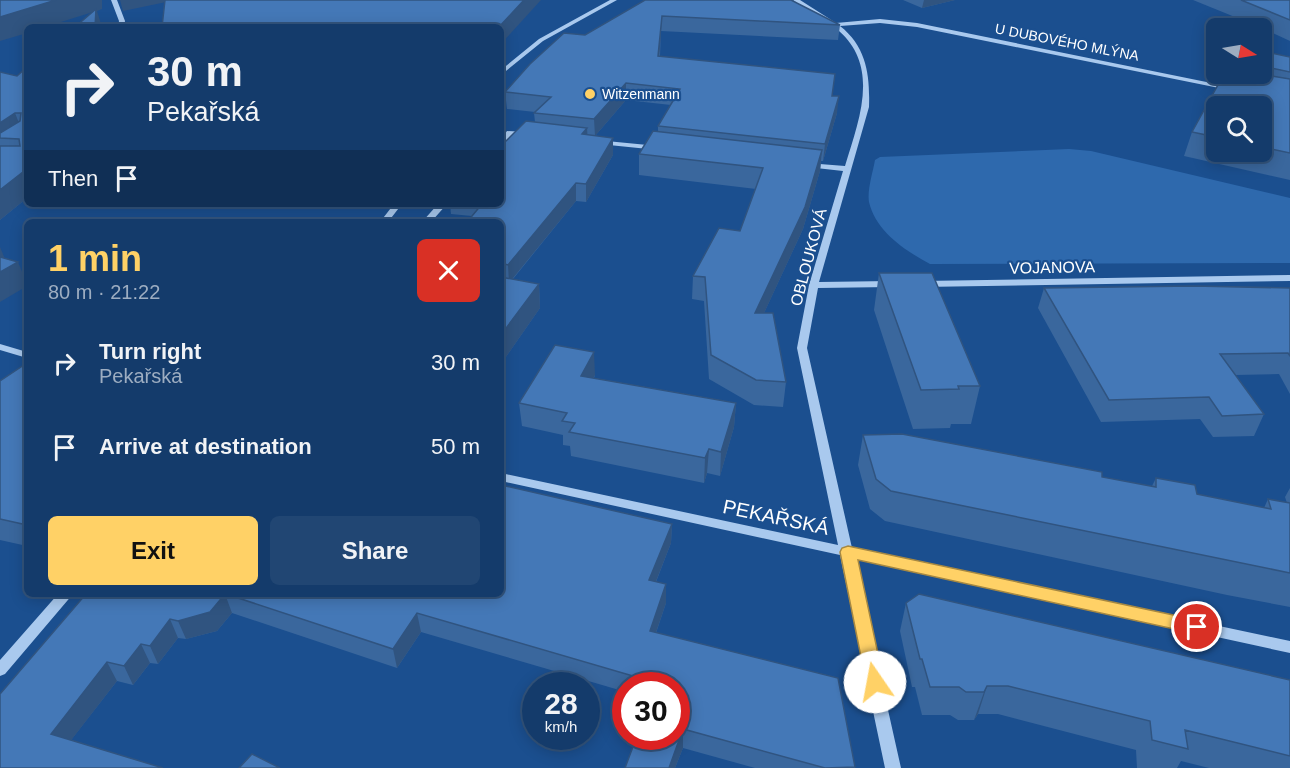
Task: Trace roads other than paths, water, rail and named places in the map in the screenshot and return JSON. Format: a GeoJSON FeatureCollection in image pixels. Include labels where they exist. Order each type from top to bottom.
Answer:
{"type":"FeatureCollection","features":[{"type":"Feature","properties":{"kind":"street"},"geometry":{"type":"LineString","coordinates":[[114,0],[122,24]]}},
{"type":"Feature","properties":{"kind":"street"},"geometry":{"type":"LineString","coordinates":[[504,71],[542,40],[614,0]]}},
{"type":"Feature","properties":{"kind":"street","name":"OBLOUKOVÁ"},"geometry":{"type":"LineString","coordinates":[[796,0],[837,25],[853,43],[865,64],[866,107],[814,285],[802,348],[893,768]]}},
{"type":"Feature","properties":{"kind":"street","name":"U DUBOVÉHO MLÝNA"},"geometry":{"type":"LineString","coordinates":[[837,25],[880,21],[911,24],[1234,89]]}},
{"type":"Feature","properties":{"kind":"street"},"geometry":{"type":"LineString","coordinates":[[504,140],[510,133],[535,134]]}},
{"type":"Feature","properties":{"kind":"street"},"geometry":{"type":"LineString","coordinates":[[593,141],[663,149]]}},
{"type":"Feature","properties":{"kind":"street"},"geometry":{"type":"LineString","coordinates":[[802,164],[848,169]]}},
{"type":"Feature","properties":{"kind":"street"},"geometry":{"type":"LineString","coordinates":[[386,219],[396,207]]}},
{"type":"Feature","properties":{"kind":"street"},"geometry":{"type":"LineString","coordinates":[[429,219],[440,207]]}},
{"type":"Feature","properties":{"kind":"street","name":"VOJANOVA"},"geometry":{"type":"LineString","coordinates":[[911,284],[1290,278]]}},
{"type":"Feature","properties":{"kind":"street"},"geometry":{"type":"LineString","coordinates":[[814,285],[900,284]]}},
{"type":"Feature","properties":{"kind":"street"},"geometry":{"type":"LineString","coordinates":[[0,347],[24,354]]}},
{"type":"Feature","properties":{"kind":"street","name":"PEKAŘSKÁ"},"geometry":{"type":"LineString","coordinates":[[504,478],[1290,647]]}},
{"type":"Feature","properties":{"kind":"street"},"geometry":{"type":"LineString","coordinates":[[0,669],[63,597]]}},
{"type":"Feature","properties":{"kind":"place","name":"Witzenmann"},"geometry":{"type":"Point","coordinates":[590,94]}}]}
